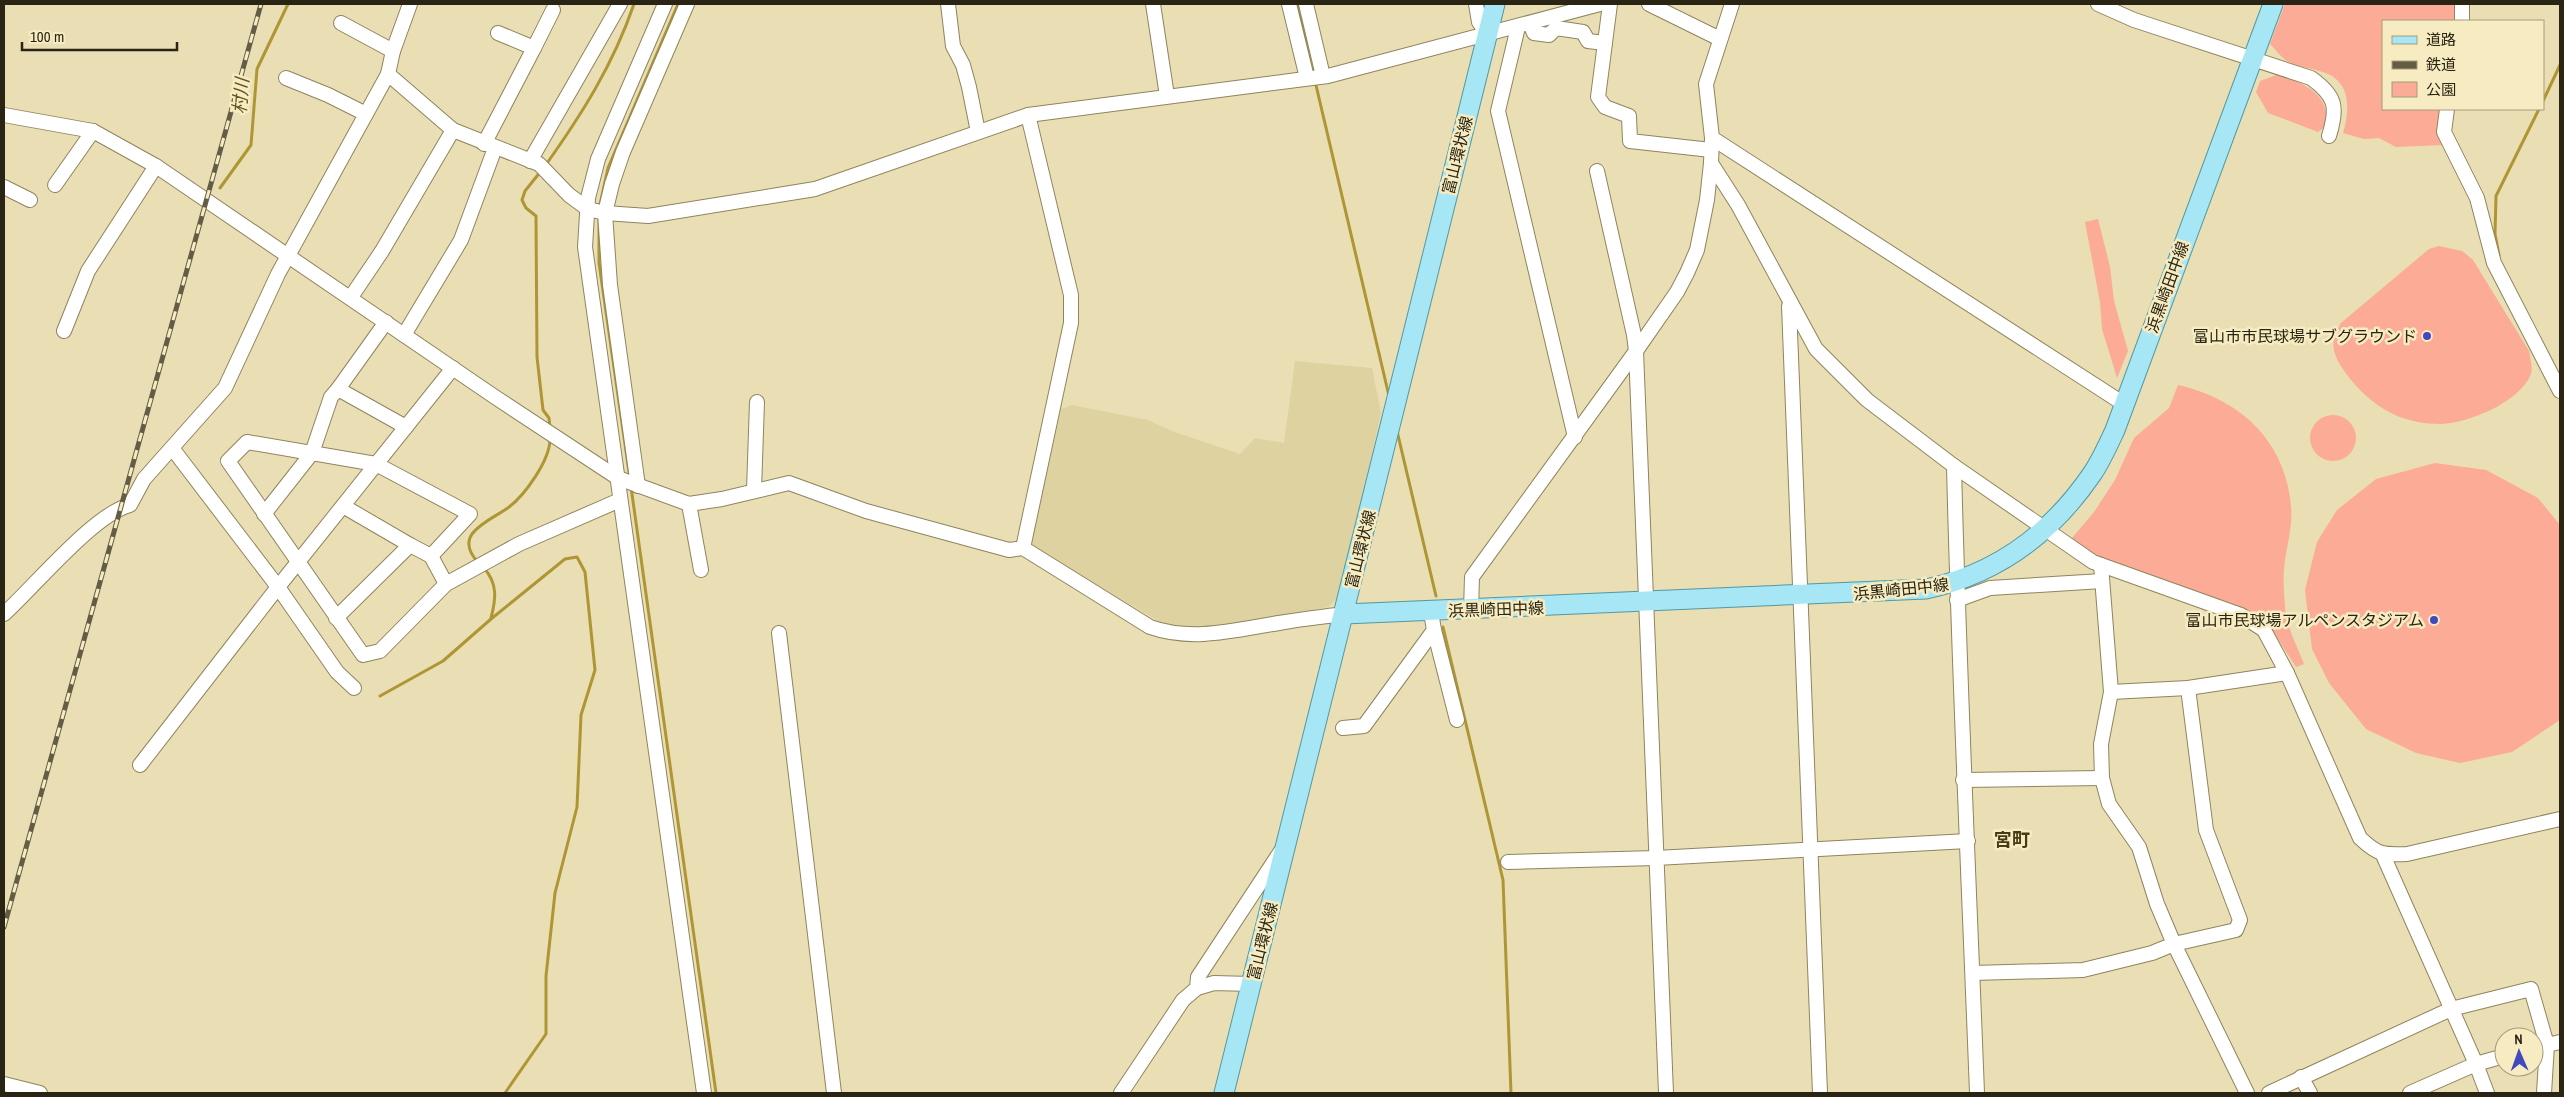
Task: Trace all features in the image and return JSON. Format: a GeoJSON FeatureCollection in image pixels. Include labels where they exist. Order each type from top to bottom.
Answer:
{"type":"FeatureCollection","features":[{"type":"Feature","properties":{"kind":"main road","name":"富山環状線"},"geometry":{"type":"LineString","coordinates":[[1494,34],[1495,4]]}},
{"type":"Feature","properties":{"kind":"main road","name":"富山環状線"},"geometry":{"type":"LineString","coordinates":[[1236,1093],[1350,614],[1494,34],[1507,4]]}},
{"type":"Feature","properties":{"kind":"main road","name":"浜黒崎田中線"},"geometry":{"type":"LineString","coordinates":[[1350,614],[1432,621],[1471,610],[1926,590],[1957,591],[2047,530],[2064,512],[2093,473],[2115,430],[2273,4]]}},
{"type":"Feature","properties":{"kind":"main road","name":"富山環状線"},"geometry":{"type":"LineString","coordinates":[[1224,1093],[1286,842],[1350,614]]}},
{"type":"Feature","properties":{"kind":"street"},"geometry":{"type":"LineString","coordinates":[[4,614],[99,522],[120,507],[130,505],[144,479],[225,388],[289,255],[388,74],[393,51],[410,4]]}},
{"type":"Feature","properties":{"kind":"street"},"geometry":{"type":"LineString","coordinates":[[530,161],[620,4]]}},
{"type":"Feature","properties":{"kind":"street"},"geometry":{"type":"LineString","coordinates":[[665,4],[598,159],[588,198],[585,247],[704,1093]]}},
{"type":"Feature","properties":{"kind":"street"},"geometry":{"type":"LineString","coordinates":[[638,486],[610,285],[605,213],[623,152],[687,4]]}},
{"type":"Feature","properties":{"kind":"street"},"geometry":{"type":"LineString","coordinates":[[948,4],[952,46],[962,65],[969,86],[978,132]]}},
{"type":"Feature","properties":{"kind":"street"},"geometry":{"type":"LineString","coordinates":[[1153,4],[1167,96]]}},
{"type":"Feature","properties":{"kind":"street"},"geometry":{"type":"LineString","coordinates":[[1289,4],[1307,78]]}},
{"type":"Feature","properties":{"kind":"street"},"geometry":{"type":"LineString","coordinates":[[1306,4],[1323,76]]}},
{"type":"Feature","properties":{"kind":"street"},"geometry":{"type":"LineString","coordinates":[[1476,4],[1480,22],[1494,34]]}},
{"type":"Feature","properties":{"kind":"street"},"geometry":{"type":"LineString","coordinates":[[388,74],[453,130],[539,164],[569,195],[588,209],[605,213],[648,216],[815,189],[1028,115],[1323,76],[1494,34],[1600,4]]}},
{"type":"Feature","properties":{"kind":"street"},"geometry":{"type":"LineString","coordinates":[[1610,4],[1598,97],[1605,107],[1630,116],[1630,141],[1711,150],[2124,404]]}},
{"type":"Feature","properties":{"kind":"street"},"geometry":{"type":"LineString","coordinates":[[1649,4],[1720,38]]}},
{"type":"Feature","properties":{"kind":"street"},"geometry":{"type":"LineString","coordinates":[[1471,610],[1472,577],[1575,437],[1677,292],[1697,250],[1707,200],[1711,150],[1706,84],[1732,4]]}},
{"type":"Feature","properties":{"kind":"street"},"geometry":{"type":"LineString","coordinates":[[2462,4],[2462,20]]}},
{"type":"Feature","properties":{"kind":"street"},"geometry":{"type":"LineString","coordinates":[[2105,6],[2311,78],[2327,89],[2334,102],[2334,119],[2328,136]]}},
{"type":"Feature","properties":{"kind":"street"},"geometry":{"type":"LineString","coordinates":[[404,335],[461,240],[490,146],[553,10]]}},
{"type":"Feature","properties":{"kind":"street"},"geometry":{"type":"LineString","coordinates":[[341,23],[393,51]]}},
{"type":"Feature","properties":{"kind":"street"},"geometry":{"type":"LineString","coordinates":[[1524,25],[1534,33],[1549,35],[1556,28],[1583,32],[1588,41],[1605,43]]}},
{"type":"Feature","properties":{"kind":"street"},"geometry":{"type":"LineString","coordinates":[[1524,25],[1498,111],[1575,437]]}},
{"type":"Feature","properties":{"kind":"street"},"geometry":{"type":"LineString","coordinates":[[498,32],[534,48]]}},
{"type":"Feature","properties":{"kind":"street"},"geometry":{"type":"LineString","coordinates":[[286,78],[328,95],[366,114]]}},
{"type":"Feature","properties":{"kind":"street"},"geometry":{"type":"LineString","coordinates":[[2447,110],[2444,132],[2477,198],[2494,263],[2560,391]]}},
{"type":"Feature","properties":{"kind":"street"},"geometry":{"type":"LineString","coordinates":[[4,115],[93,131],[156,166],[618,478],[638,486],[689,504],[722,499],[789,483],[866,511],[1009,550],[1023,548],[1150,627],[1180,635],[1209,635],[1350,614]]}},
{"type":"Feature","properties":{"kind":"street"},"geometry":{"type":"LineString","coordinates":[[1023,548],[1071,323],[1071,295],[1028,115]]}},
{"type":"Feature","properties":{"kind":"street"},"geometry":{"type":"LineString","coordinates":[[351,297],[382,251],[453,130]]}},
{"type":"Feature","properties":{"kind":"street"},"geometry":{"type":"LineString","coordinates":[[54,186],[93,131]]}},
{"type":"Feature","properties":{"kind":"street"},"geometry":{"type":"LineString","coordinates":[[1711,150],[1738,205],[1816,349],[1838,374],[1867,400],[1954,466],[2101,565],[2241,615],[2264,630],[2287,672],[2360,838],[2383,855],[2476,1064],[2487,1093]]}},
{"type":"Feature","properties":{"kind":"street"},"geometry":{"type":"LineString","coordinates":[[64,331],[88,271],[156,166]]}},
{"type":"Feature","properties":{"kind":"street"},"geometry":{"type":"LineString","coordinates":[[1597,171],[1636,351],[1666,1093]]}},
{"type":"Feature","properties":{"kind":"street"},"geometry":{"type":"LineString","coordinates":[[4,187],[30,200]]}},
{"type":"Feature","properties":{"kind":"street"},"geometry":{"type":"LineString","coordinates":[[1789,300],[1820,1093]]}},
{"type":"Feature","properties":{"kind":"street"},"geometry":{"type":"LineString","coordinates":[[264,514],[312,453],[331,398],[386,322]]}},
{"type":"Feature","properties":{"kind":"street"},"geometry":{"type":"LineString","coordinates":[[140,765],[278,586],[298,564],[453,368]]}},
{"type":"Feature","properties":{"kind":"street"},"geometry":{"type":"LineString","coordinates":[[338,389],[406,427]]}},
{"type":"Feature","properties":{"kind":"street"},"geometry":{"type":"LineString","coordinates":[[754,490],[757,402]]}},
{"type":"Feature","properties":{"kind":"street"},"geometry":{"type":"LineString","coordinates":[[431,556],[470,514],[376,464],[247,442],[228,461],[363,655],[380,651],[446,584],[518,544],[620,500]]}},
{"type":"Feature","properties":{"kind":"street"},"geometry":{"type":"LineString","coordinates":[[172,448],[278,586],[337,672],[354,688]]}},
{"type":"Feature","properties":{"kind":"street"},"geometry":{"type":"LineString","coordinates":[[1954,466],[1963,780],[1968,841],[1978,1093]]}},
{"type":"Feature","properties":{"kind":"street"},"geometry":{"type":"LineString","coordinates":[[689,504],[701,570]]}},
{"type":"Feature","properties":{"kind":"street"},"geometry":{"type":"LineString","coordinates":[[343,506],[431,556],[446,584]]}},
{"type":"Feature","properties":{"kind":"street"},"geometry":{"type":"LineString","coordinates":[[336,618],[410,545]]}},
{"type":"Feature","properties":{"kind":"street"},"geometry":{"type":"LineString","coordinates":[[2101,565],[2111,692],[2101,744],[2102,778],[2109,804],[2139,847],[2157,904],[2174,944],[2247,1093]]}},
{"type":"Feature","properties":{"kind":"street"},"geometry":{"type":"LineString","coordinates":[[1957,591],[2102,581]]}},
{"type":"Feature","properties":{"kind":"street"},"geometry":{"type":"LineString","coordinates":[[1432,621],[1457,720]]}},
{"type":"Feature","properties":{"kind":"street"},"geometry":{"type":"LineString","coordinates":[[1343,728],[1364,726],[1432,621]]}},
{"type":"Feature","properties":{"kind":"street"},"geometry":{"type":"LineString","coordinates":[[779,633],[834,1093]]}},
{"type":"Feature","properties":{"kind":"street"},"geometry":{"type":"LineString","coordinates":[[2111,692],[2188,688],[2287,672]]}},
{"type":"Feature","properties":{"kind":"street"},"geometry":{"type":"LineString","coordinates":[[1973,973],[2083,970],[2152,953],[2174,944],[2236,930],[2240,920],[2206,830],[2188,688]]}},
{"type":"Feature","properties":{"kind":"street"},"geometry":{"type":"LineString","coordinates":[[1963,780],[2102,778]]}},
{"type":"Feature","properties":{"kind":"street"},"geometry":{"type":"LineString","coordinates":[[2383,855],[2431,849],[2560,819]]}},
{"type":"Feature","properties":{"kind":"street"},"geometry":{"type":"LineString","coordinates":[[1508,862],[1656,858],[1968,841]]}},
{"type":"Feature","properties":{"kind":"street"},"geometry":{"type":"LineString","coordinates":[[1197,988],[1198,977],[1286,842]]}},
{"type":"Feature","properties":{"kind":"street"},"geometry":{"type":"LineString","coordinates":[[1121,1093],[1183,1000],[1197,988],[1214,983],[1251,984]]}},
{"type":"Feature","properties":{"kind":"street"},"geometry":{"type":"LineString","coordinates":[[2269,1093],[2451,1009],[2531,989],[2547,1045],[2544,1093]]}},
{"type":"Feature","properties":{"kind":"street"},"geometry":{"type":"LineString","coordinates":[[2410,1093],[2476,1064],[2494,1059]]}},
{"type":"Feature","properties":{"kind":"street"},"geometry":{"type":"LineString","coordinates":[[2301,1077],[2310,1093]]}},
{"type":"Feature","properties":{"kind":"street"},"geometry":{"type":"LineString","coordinates":[[4,1084],[40,1093]]}},
{"type":"Feature","properties":{"kind":"shaded area"},"geometry":{"type":"Polygon","coordinates":[[[1295,361],[1372,368],[1381,413],[1345,577],[1338,598],[1328,607],[1215,627],[1187,628],[1160,622],[1031,546],[1061,409],[1072,405],[1148,420],[1172,431],[1240,454],[1255,438],[1284,443],[1295,361]]]}},
{"type":"Feature","properties":{"kind":"green space"},"geometry":{"type":"Polygon","coordinates":[[[2285,4],[2456,4],[2456,20],[2382,20],[2382,110],[2440,110],[2437,133],[2444,145],[2396,147],[2379,138],[2364,139],[2343,133],[2347,117],[2347,100],[2341,85],[2328,74],[2287,61],[2270,44],[2285,4]]]}},
{"type":"Feature","properties":{"kind":"green space"},"geometry":{"type":"Polygon","coordinates":[[[2279,74],[2306,86],[2320,98],[2326,115],[2326,126],[2318,132],[2268,113],[2256,92],[2260,81],[2279,74]]]}},
{"type":"Feature","properties":{"kind":"green space"},"geometry":{"type":"Polygon","coordinates":[[[2098,219],[2110,267],[2114,301],[2128,351],[2117,378],[2102,329],[2100,302],[2085,222],[2098,219]]]}},
{"type":"Feature","properties":{"kind":"green space","name":"富山市市民球場サブグラウンド"},"geometry":{"type":"Polygon","coordinates":[[[2439,246],[2462,251],[2473,260],[2529,351],[2532,369],[2525,384],[2505,402],[2465,420],[2441,424],[2404,419],[2379,406],[2366,396],[2349,378],[2337,359],[2334,348],[2335,337],[2341,323],[2429,249],[2439,246]]]}},
{"type":"Feature","properties":{"kind":"green space"},"geometry":{"type":"Polygon","coordinates":[[[2178,385],[2221,401],[2240,412],[2256,426],[2280,462],[2287,483],[2291,507],[2284,573],[2286,613],[2292,636],[2304,664],[2296,667],[2263,616],[2096,556],[2072,538],[2094,512],[2115,480],[2134,438],[2169,408],[2178,385]]]}},
{"type":"Feature","properties":{"kind":"green space"},"geometry":{"type":"Polygon","coordinates":[[[2333,415],[2346,419],[2352,425],[2356,438],[2352,451],[2346,457],[2333,461],[2320,457],[2314,451],[2310,438],[2314,425],[2320,419],[2333,415]]]}},
{"type":"Feature","properties":{"kind":"green space","name":"富山市民球場アルペンスタジアム"},"geometry":{"type":"Polygon","coordinates":[[[2435,463],[2486,470],[2538,498],[2560,525],[2560,720],[2512,752],[2460,763],[2416,753],[2366,729],[2329,683],[2312,649],[2305,590],[2317,542],[2337,510],[2376,479],[2435,463]]]}},
{"type":"Feature","properties":{"kind":"waterway","name":"村川"},"geometry":{"type":"LineString","coordinates":[[220,188],[251,145],[257,69],[288,4]]}},
{"type":"Feature","properties":{"kind":"waterway"},"geometry":{"type":"LineString","coordinates":[[545,166],[596,88],[626,26],[634,4]]}},
{"type":"Feature","properties":{"kind":"waterway"},"geometry":{"type":"LineString","coordinates":[[599,209],[608,168],[678,4]]}},
{"type":"Feature","properties":{"kind":"waterway"},"geometry":{"type":"LineString","coordinates":[[1297,4],[1313,75]]}},
{"type":"Feature","properties":{"kind":"waterway"},"geometry":{"type":"LineString","coordinates":[[2544,99],[2560,65]]}},
{"type":"Feature","properties":{"kind":"waterway"},"geometry":{"type":"LineString","coordinates":[[1315,81],[1389,396]]}},
{"type":"Feature","properties":{"kind":"waterway"},"geometry":{"type":"LineString","coordinates":[[2499,255],[2495,234],[2496,196],[2539,110]]}},
{"type":"Feature","properties":{"kind":"waterway"},"geometry":{"type":"LineString","coordinates":[[541,171],[525,191],[522,200],[526,208],[536,216],[537,357],[543,410],[549,418],[550,428]]}},
{"type":"Feature","properties":{"kind":"waterway"},"geometry":{"type":"LineString","coordinates":[[599,215],[599,263],[630,479]]}},
{"type":"Feature","properties":{"kind":"waterway"},"geometry":{"type":"LineString","coordinates":[[1397,431],[1436,596]]}},
{"type":"Feature","properties":{"kind":"waterway"},"geometry":{"type":"LineString","coordinates":[[478,562],[473,556],[469,545],[472,534],[484,523],[509,507],[529,486],[546,457],[550,439]]}},
{"type":"Feature","properties":{"kind":"waterway"},"geometry":{"type":"LineString","coordinates":[[631,487],[716,1093]]}},
{"type":"Feature","properties":{"kind":"waterway"},"geometry":{"type":"LineString","coordinates":[[380,696],[443,661],[565,559],[577,557],[585,572],[595,670],[581,715],[577,807],[555,893],[546,976],[546,1034],[505,1093]]}},
{"type":"Feature","properties":{"kind":"waterway"},"geometry":{"type":"LineString","coordinates":[[484,568],[492,580],[495,592],[491,618]]}},
{"type":"Feature","properties":{"kind":"waterway"},"geometry":{"type":"LineString","coordinates":[[1443,627],[1503,880],[1511,1093]]}},
{"type":"Feature","properties":{"kind":"railway"},"geometry":{"type":"LineString","coordinates":[[4,927],[261,4]]}},
{"type":"Feature","properties":{"kind":"place","name":"富山市市民球場サブグラウンド"},"geometry":{"type":"Point","coordinates":[2427,336]}},
{"type":"Feature","properties":{"kind":"place","name":"富山市民球場アルペンスタジアム"},"geometry":{"type":"Point","coordinates":[2434,620]}},
{"type":"Feature","properties":{"kind":"district","name":"宮町"},"geometry":{"type":"Point","coordinates":[2012,840]}}]}
